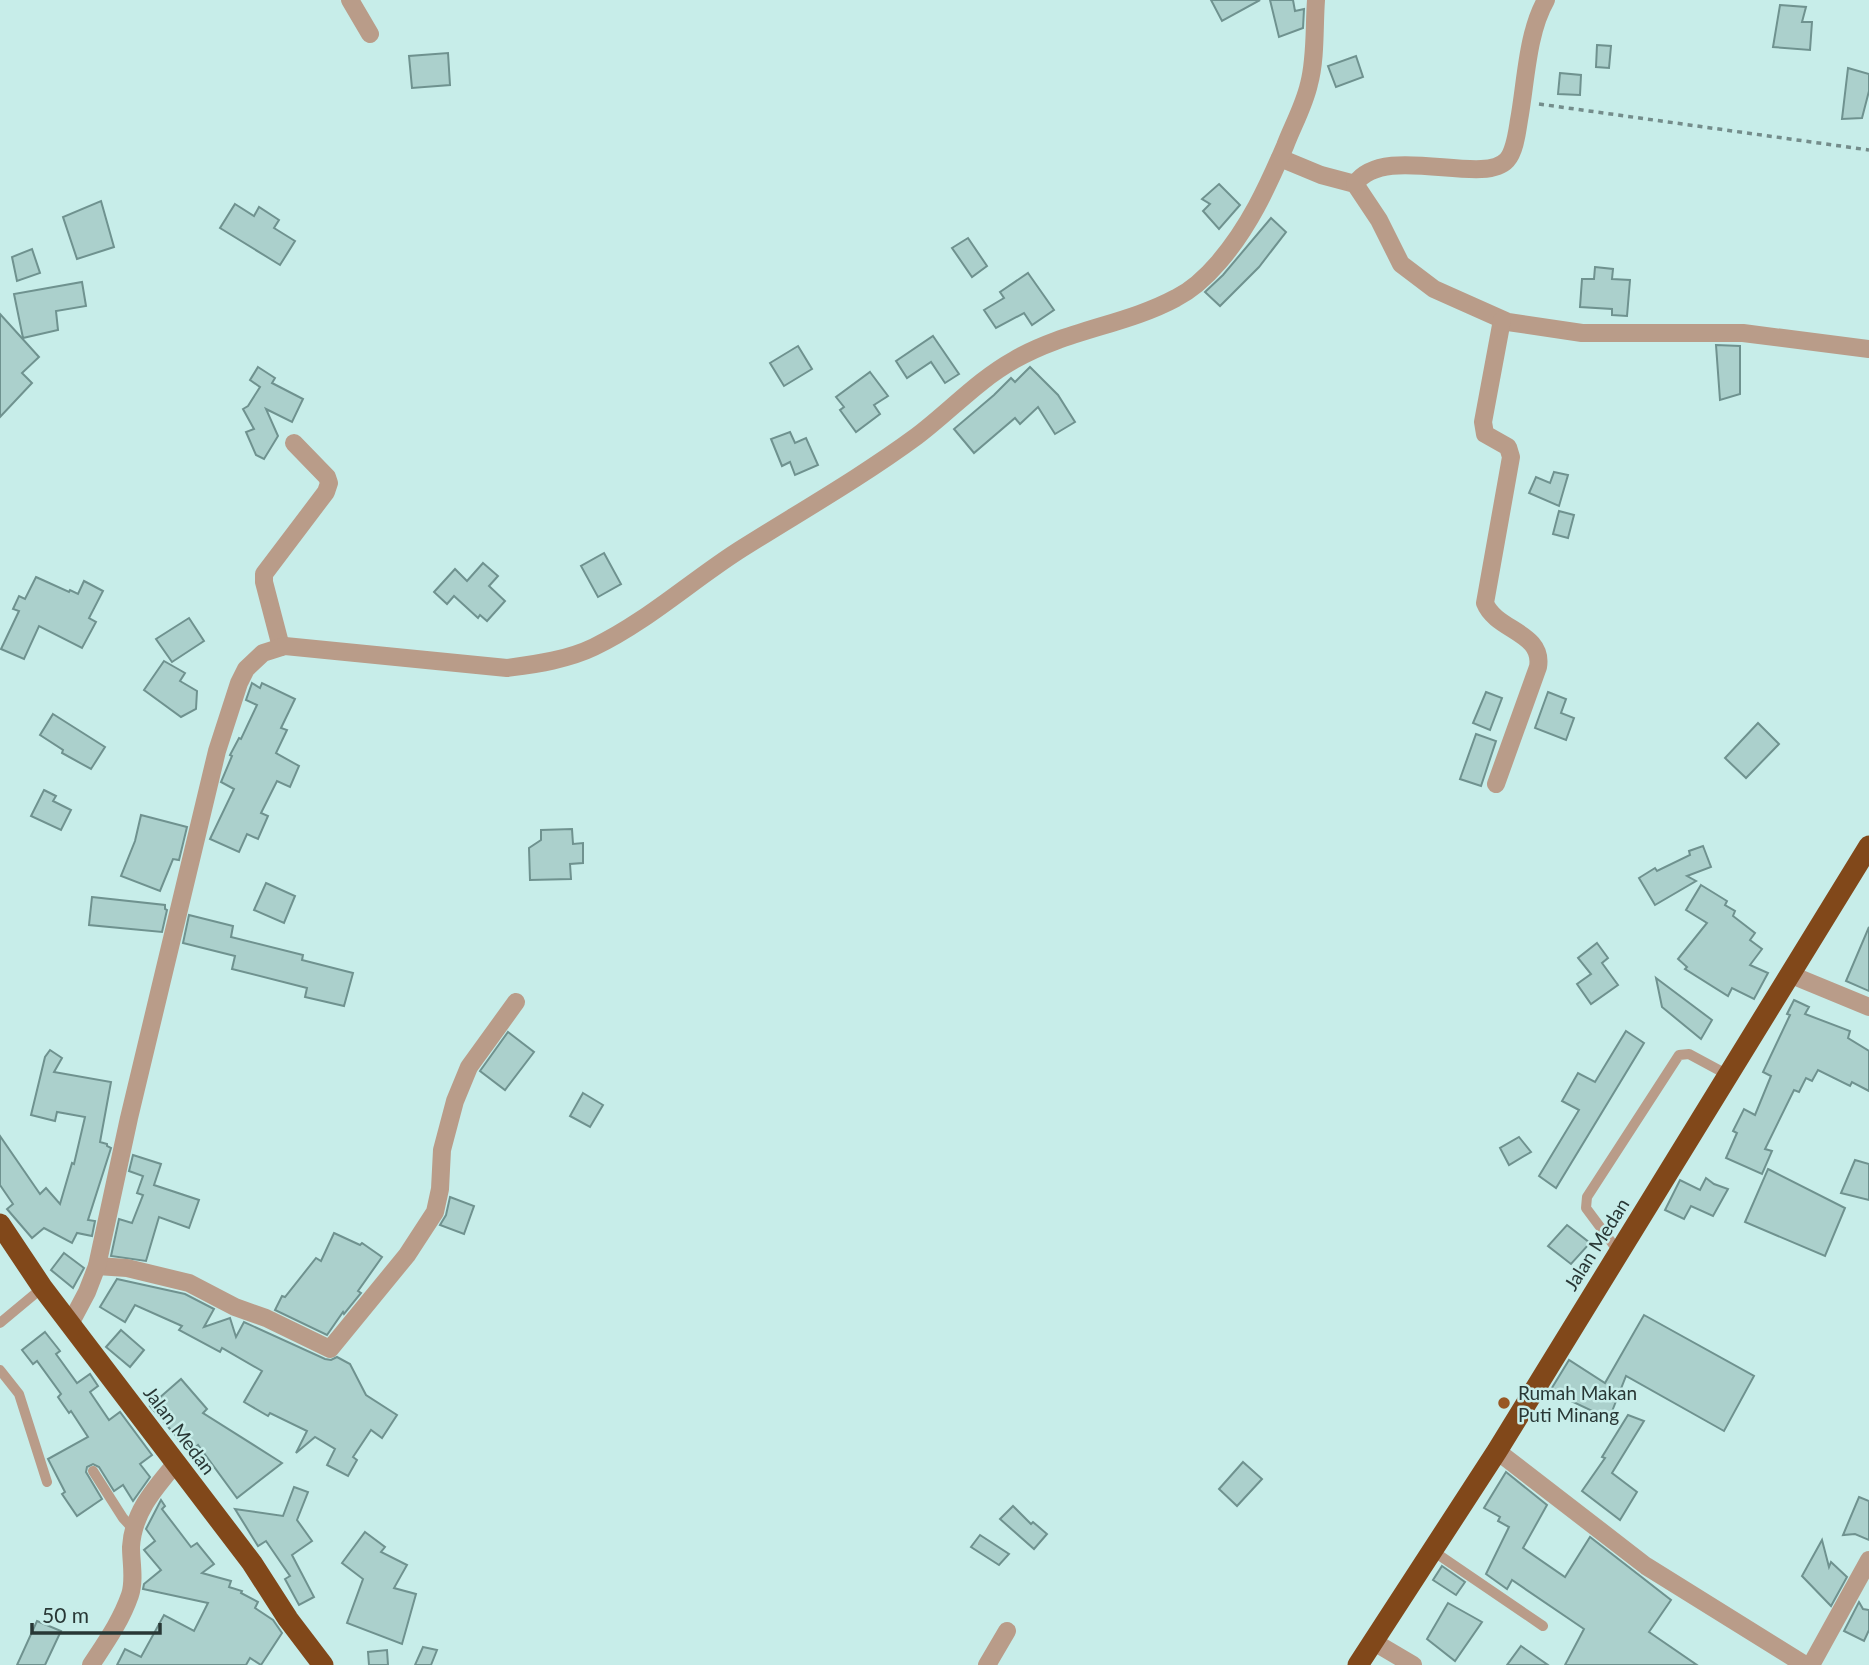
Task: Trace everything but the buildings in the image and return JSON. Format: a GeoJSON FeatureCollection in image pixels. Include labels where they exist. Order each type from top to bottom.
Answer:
{"type":"FeatureCollection","features":[{"type":"Feature","properties":{"kind":"highway","name":"Jalan Medan"},"geometry":{"type":"LineString","coordinates":[[1358,1665],[1497,1451],[1869,846]]}},
{"type":"Feature","properties":{"kind":"highway","name":"Jalan Medan"},"geometry":{"type":"LineString","coordinates":[[0,1224],[70,1324],[252,1563],[288,1619],[323,1665]]}},
{"type":"Feature","properties":{"kind":"street"},"geometry":{"type":"LineString","coordinates":[[350,0],[370,34]]}},
{"type":"Feature","properties":{"kind":"street"},"geometry":{"type":"LineString","coordinates":[[70,1324],[97,1266],[129,1118],[217,751],[246,669],[263,653],[281,647],[507,667],[538,664],[592,648],[646,616],[737,552],[907,443],[1013,360],[1059,338],[1159,307],[1179,297],[1200,282],[1237,239],[1261,202],[1303,106],[1310,81],[1315,0]]}},
{"type":"Feature","properties":{"kind":"street"},"geometry":{"type":"LineString","coordinates":[[1355,184],[1366,172],[1380,167],[1497,167],[1505,163],[1511,155],[1523,101],[1535,25],[1546,0]]}},
{"type":"Feature","properties":{"kind":"street"},"geometry":{"type":"LineString","coordinates":[[1280,158],[1321,175],[1355,184],[1379,220],[1401,264],[1434,289],[1502,320],[1528,327],[1582,333],[1743,333],[1869,349]]}},
{"type":"Feature","properties":{"kind":"street"},"geometry":{"type":"LineString","coordinates":[[1496,783],[1538,667],[1539,655],[1535,645],[1496,617],[1485,603],[1511,457],[1508,447],[1485,434],[1483,422],[1502,320]]}},
{"type":"Feature","properties":{"kind":"street"},"geometry":{"type":"LineString","coordinates":[[281,647],[264,582],[264,572],[326,492],[329,483],[327,477],[294,443]]}},
{"type":"Feature","properties":{"kind":"street"},"geometry":{"type":"LineString","coordinates":[[1789,975],[1869,1007]]}},
{"type":"Feature","properties":{"kind":"street"},"geometry":{"type":"LineString","coordinates":[[97,1266],[127,1268],[189,1283],[235,1307],[266,1318],[331,1349],[407,1255],[435,1212],[440,1189],[442,1150],[455,1101],[469,1067],[516,1002]]}},
{"type":"Feature","properties":{"kind":"street"},"geometry":{"type":"LineString","coordinates":[[1497,1451],[1646,1566],[1805,1665]]}},
{"type":"Feature","properties":{"kind":"street"},"geometry":{"type":"LineString","coordinates":[[91,1665],[119,1622],[131,1592],[131,1548],[140,1510],[176,1463]]}},
{"type":"Feature","properties":{"kind":"street"},"geometry":{"type":"LineString","coordinates":[[1811,1665],[1869,1560]]}},
{"type":"Feature","properties":{"kind":"street"},"geometry":{"type":"LineString","coordinates":[[987,1665],[1007,1631]]}},
{"type":"Feature","properties":{"kind":"street"},"geometry":{"type":"LineString","coordinates":[[1374,1643],[1413,1665]]}},
{"type":"Feature","properties":{"kind":"lane"},"geometry":{"type":"LineString","coordinates":[[1618,1251],[1586,1208],[1587,1197],[1679,1055],[1689,1054],[1728,1074]]}},
{"type":"Feature","properties":{"kind":"lane"},"geometry":{"type":"LineString","coordinates":[[0,1323],[43,1287]]}},
{"type":"Feature","properties":{"kind":"lane"},"geometry":{"type":"LineString","coordinates":[[0,1370],[19,1394],[47,1482]]}},
{"type":"Feature","properties":{"kind":"lane"},"geometry":{"type":"LineString","coordinates":[[93,1471],[116,1508],[134,1530]]}},
{"type":"Feature","properties":{"kind":"lane"},"geometry":{"type":"LineString","coordinates":[[1432,1550],[1544,1626]]}},
{"type":"Feature","properties":{"kind":"path"},"geometry":{"type":"LineString","coordinates":[[1523,101],[1869,150]]}},
{"type":"Feature","properties":{"kind":"place","name":"Rumah Makan Puti Minang"},"geometry":{"type":"Point","coordinates":[1504,1403]}}]}
